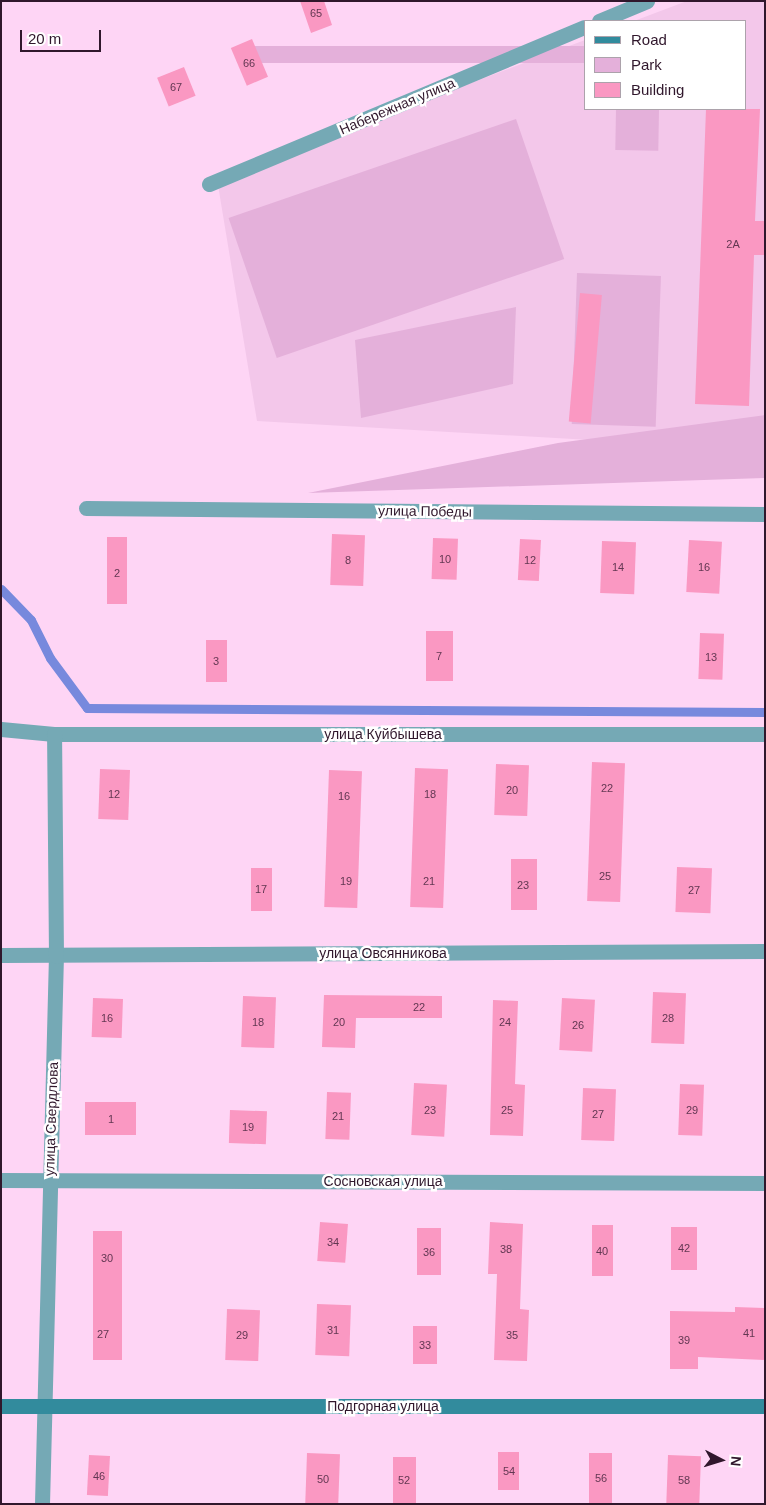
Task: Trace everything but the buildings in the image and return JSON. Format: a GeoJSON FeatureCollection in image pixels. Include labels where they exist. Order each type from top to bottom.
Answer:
{"type":"FeatureCollection","features":[{"type":"Feature","properties":{"kind":"street"},"geometry":{"type":"LineString","coordinates":[[601,20],[647,1]]}},
{"type":"Feature","properties":{"kind":"street","name":"Набережная улица"},"geometry":{"type":"LineString","coordinates":[[209,184],[584,27]]}},
{"type":"Feature","properties":{"kind":"street","name":"улица Победы"},"geometry":{"type":"LineString","coordinates":[[86,508],[765,514]]}},
{"type":"Feature","properties":{"kind":"street","name":"улица Куйбышева"},"geometry":{"type":"LineString","coordinates":[[1,729],[54,734],[765,734]]}},
{"type":"Feature","properties":{"kind":"street","name":"улица Свердлова"},"geometry":{"type":"LineString","coordinates":[[42,1504],[42,1406],[56,956],[54,734]]}},
{"type":"Feature","properties":{"kind":"street","name":"улица Овсянникова"},"geometry":{"type":"LineString","coordinates":[[1,955],[765,950]]}},
{"type":"Feature","properties":{"kind":"street","name":"Сосновская улица"},"geometry":{"type":"LineString","coordinates":[[1,1180],[765,1183]]}},
{"type":"Feature","properties":{"kind":"street","name":"Подгорная улица"},"geometry":{"type":"LineString","coordinates":[[1,1406],[765,1406]]}},
{"type":"Feature","properties":{"kind":"shaded area"},"geometry":{"type":"Polygon","coordinates":[[[687,1],[765,1],[765,450],[257,421],[217,179],[584,40],[584,110],[746,110],[746,20],[637,20],[687,1]]]}},
{"type":"Feature","properties":{"kind":"green space"},"geometry":{"type":"Polygon","coordinates":[[[237,46],[584,46],[584,63],[237,63],[237,46]]]}},
{"type":"Feature","properties":{"kind":"green space"},"geometry":{"type":"Polygon","coordinates":[[[616,110],[659,110],[658,151],[615,150],[616,110]]]}},
{"type":"Feature","properties":{"kind":"green space"},"geometry":{"type":"Polygon","coordinates":[[[516,119],[564,259],[277,358],[229,218],[516,119]]]}},
{"type":"Feature","properties":{"kind":"green space"},"geometry":{"type":"Polygon","coordinates":[[[577,273],[661,276],[656,427],[572,424],[577,273]]]}},
{"type":"Feature","properties":{"kind":"green space"},"geometry":{"type":"Polygon","coordinates":[[[516,307],[513,384],[361,418],[355,340],[516,307]]]}},
{"type":"Feature","properties":{"kind":"green space"},"geometry":{"type":"Polygon","coordinates":[[[765,415],[765,478],[308,493],[558,443],[765,415]]]}},
{"type":"Feature","properties":{"kind":"waterway"},"geometry":{"type":"LineString","coordinates":[[1,589],[31,620],[50,658],[87,708],[765,712]]}}]}
